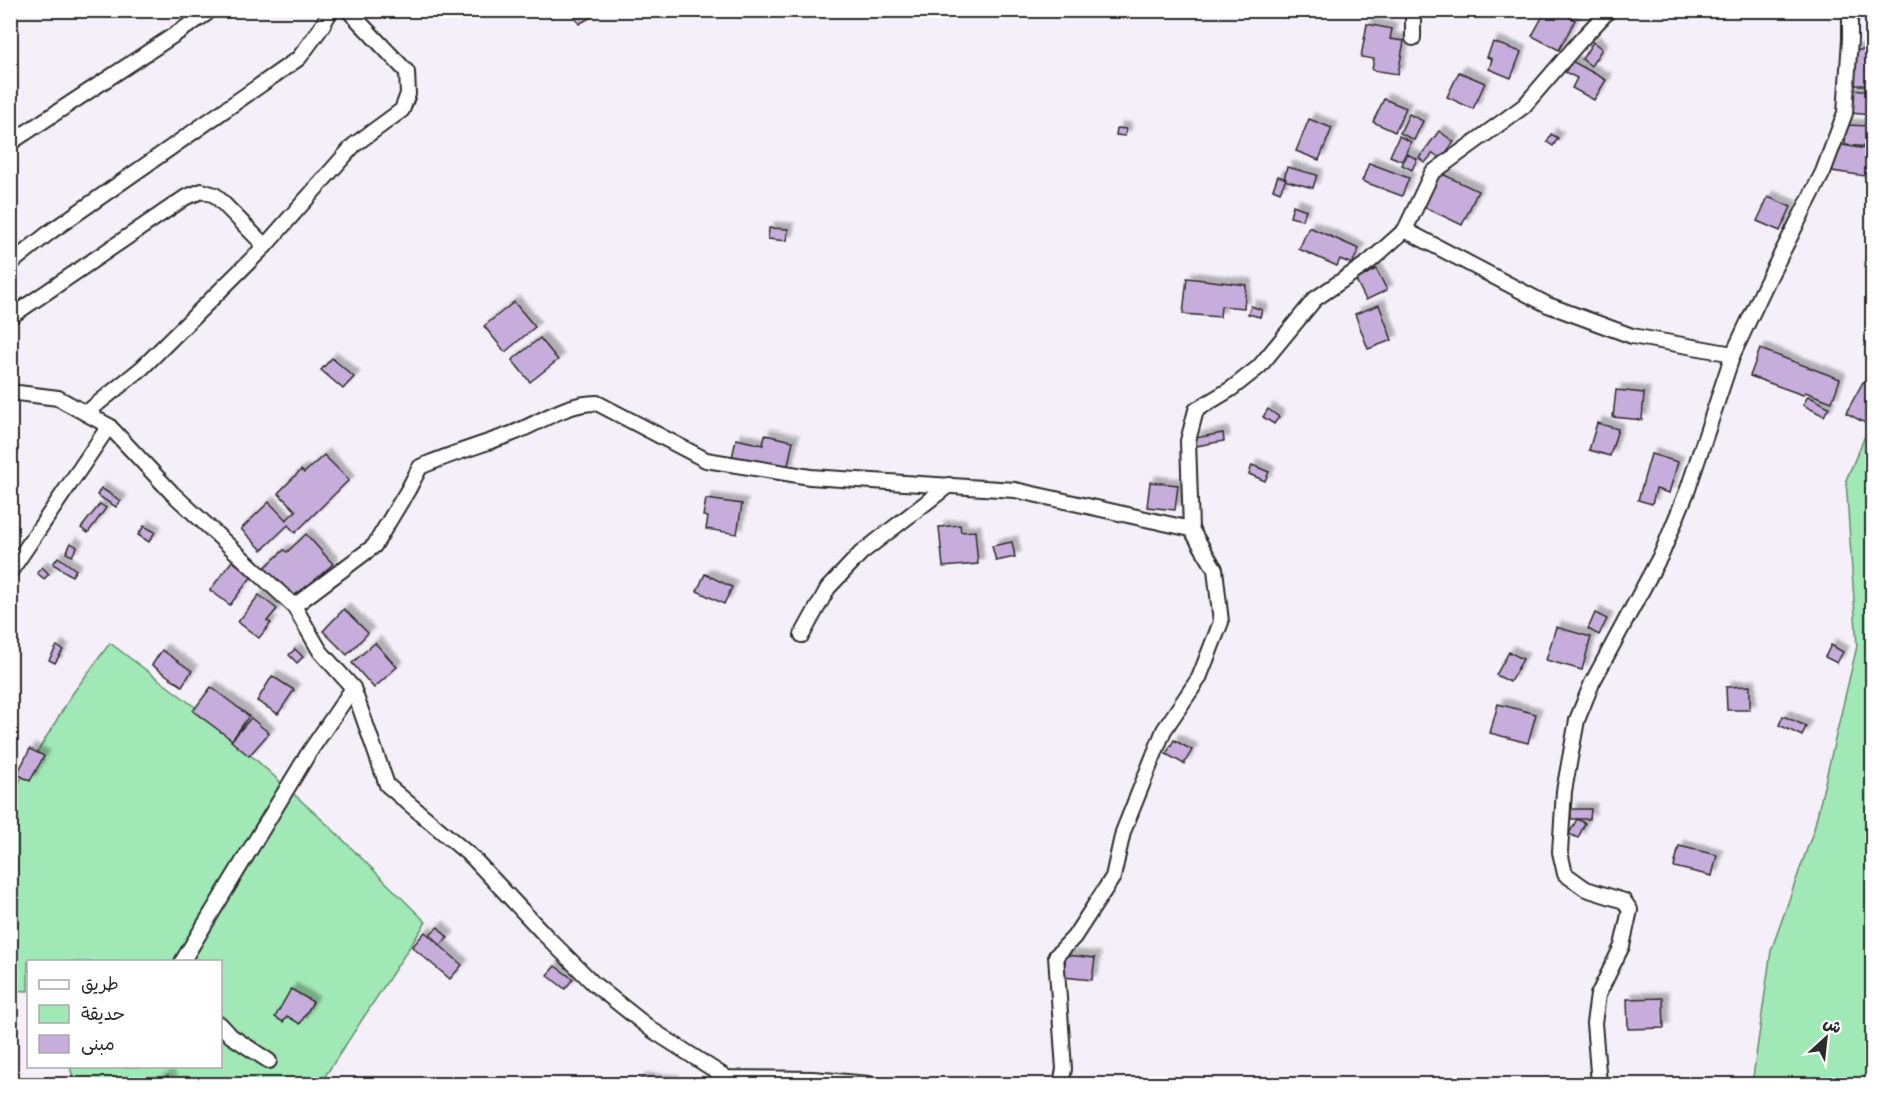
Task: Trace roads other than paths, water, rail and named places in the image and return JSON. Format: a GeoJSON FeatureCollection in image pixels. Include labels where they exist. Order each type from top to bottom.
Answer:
{"type":"FeatureCollection","features":[{"type":"Feature","properties":{"kind":"street"},"geometry":{"type":"LineString","coordinates":[[10,143],[206,14],[208,10]]}},
{"type":"Feature","properties":{"kind":"street"},"geometry":{"type":"LineString","coordinates":[[10,264],[50,232],[299,58],[331,10]]}},
{"type":"Feature","properties":{"kind":"street"},"geometry":{"type":"LineString","coordinates":[[86,413],[142,369],[265,246],[354,146],[402,110],[408,94],[407,72],[348,10]]}},
{"type":"Feature","properties":{"kind":"street"},"geometry":{"type":"LineString","coordinates":[[1413,10],[1413,38]]}},
{"type":"Feature","properties":{"kind":"street"},"geometry":{"type":"LineString","coordinates":[[1061,1084],[1064,1069],[1056,956],[1074,937],[1113,877],[1123,832],[1164,730],[1199,678],[1221,622],[1215,569],[1191,529],[1188,441],[1196,410],[1231,389],[1260,367],[1315,299],[1370,262],[1405,231],[1432,173],[1524,106],[1609,10]]}},
{"type":"Feature","properties":{"kind":"street"},"geometry":{"type":"LineString","coordinates":[[1599,1084],[1594,1023],[1598,995],[1622,946],[1630,910],[1624,901],[1586,889],[1565,874],[1560,852],[1564,790],[1576,720],[1592,683],[1662,553],[1688,489],[1733,354],[1823,172],[1845,113],[1850,10]]}},
{"type":"Feature","properties":{"kind":"street"},"geometry":{"type":"LineString","coordinates":[[10,317],[186,197],[202,190],[215,195],[265,246]]}},
{"type":"Feature","properties":{"kind":"street"},"geometry":{"type":"LineString","coordinates":[[1405,231],[1548,305],[1632,336],[1733,354]]}},
{"type":"Feature","properties":{"kind":"street"},"geometry":{"type":"LineString","coordinates":[[10,392],[58,398],[109,426],[172,493],[294,606],[320,651],[353,688],[387,785],[473,858],[594,984],[652,1030],[727,1078],[813,1079],[869,1084]]}},
{"type":"Feature","properties":{"kind":"street"},"geometry":{"type":"LineString","coordinates":[[294,606],[374,546],[420,466],[513,433],[582,403],[597,403],[706,460],[810,477],[1015,490],[1191,529]]}},
{"type":"Feature","properties":{"kind":"street"},"geometry":{"type":"LineString","coordinates":[[10,572],[109,426]]}},
{"type":"Feature","properties":{"kind":"street"},"geometry":{"type":"LineString","coordinates":[[802,635],[828,588],[861,553],[949,485]]}},
{"type":"Feature","properties":{"kind":"street"},"geometry":{"type":"LineString","coordinates":[[183,960],[308,754],[353,688]]}},
{"type":"Feature","properties":{"kind":"street"},"geometry":{"type":"LineString","coordinates":[[222,1026],[231,1036],[269,1060]]}}]}
